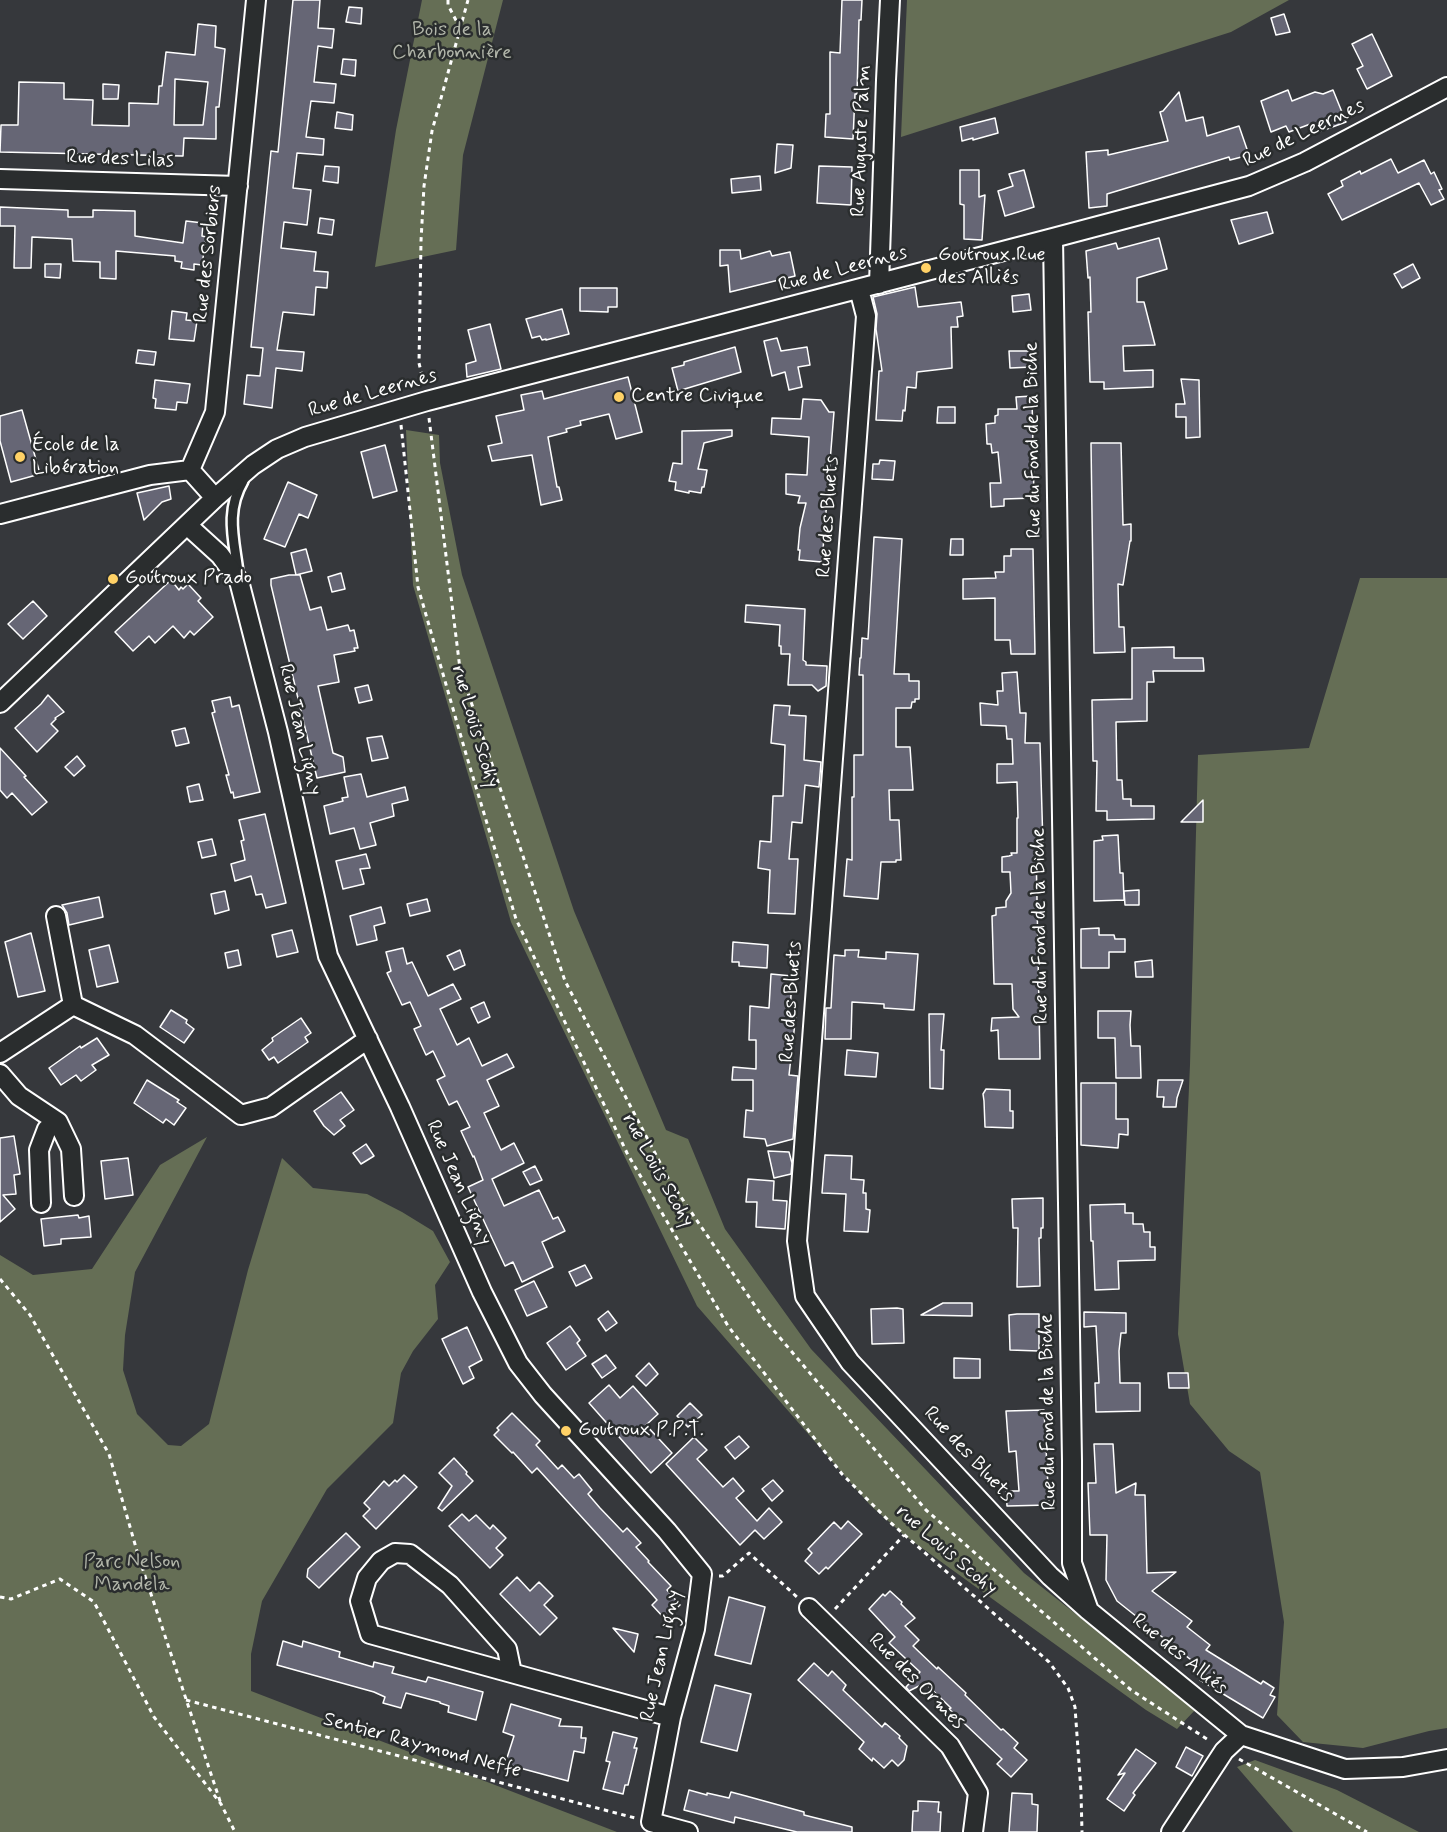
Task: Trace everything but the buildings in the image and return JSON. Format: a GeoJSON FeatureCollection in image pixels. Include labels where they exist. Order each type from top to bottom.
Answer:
{"type":"FeatureCollection","features":[{"type":"Feature","properties":{"kind":"street","name":"Rue des Sorbiers"},"geometry":{"type":"LineString","coordinates":[[190,470],[215,412],[256,0]]}},
{"type":"Feature","properties":{"kind":"street","name":"Rue Auguste Palm"},"geometry":{"type":"LineString","coordinates":[[879,284],[890,0]]}},
{"type":"Feature","properties":{"kind":"street","name":"Rue de Leernes"},"geometry":{"type":"LineString","coordinates":[[0,703],[215,498],[253,465],[277,448],[305,437],[427,401],[1249,186],[1305,162],[1447,87]]}},
{"type":"Feature","properties":{"kind":"street","name":"Rue des Lilas"},"geometry":{"type":"LineString","coordinates":[[0,179],[238,186]]}},
{"type":"Feature","properties":{"kind":"street","name":"Rue du Fond de la Biche"},"geometry":{"type":"LineString","coordinates":[[1053,238],[1072,1426],[1072,1563],[1088,1610]]}},
{"type":"Feature","properties":{"kind":"street","name":"Rue des Bluets"},"geometry":{"type":"LineString","coordinates":[[859,289],[866,316],[797,1241],[805,1296],[850,1362],[1050,1576],[1088,1610]]}},
{"type":"Feature","properties":{"kind":"street"},"geometry":{"type":"LineString","coordinates":[[0,514],[150,476],[190,470],[215,498]]}},
{"type":"Feature","properties":{"kind":"street","name":"Rue Jean Ligny"},"geometry":{"type":"LineString","coordinates":[[186,525],[220,555],[239,581],[278,732],[328,956],[400,1107],[482,1292],[518,1364],[543,1395],[667,1531],[702,1574],[695,1629],[671,1717],[651,1822]]}},
{"type":"Feature","properties":{"kind":"street"},"geometry":{"type":"LineString","coordinates":[[56,916],[72,1005]]}},
{"type":"Feature","properties":{"kind":"street"},"geometry":{"type":"LineString","coordinates":[[72,1005],[135,1035],[241,1115],[271,1107],[368,1039]]}},
{"type":"Feature","properties":{"kind":"street"},"geometry":{"type":"LineString","coordinates":[[0,1053],[72,1005]]}},
{"type":"Feature","properties":{"kind":"street"},"geometry":{"type":"LineString","coordinates":[[0,1074],[19,1096],[58,1122],[71,1149],[74,1196]]}},
{"type":"Feature","properties":{"kind":"street"},"geometry":{"type":"LineString","coordinates":[[41,1203],[39,1150],[47,1129],[58,1122]]}},
{"type":"Feature","properties":{"kind":"street"},"geometry":{"type":"LineString","coordinates":[[513,1673],[507,1649],[450,1585],[410,1554],[396,1553],[381,1561],[367,1578],[360,1601],[370,1634],[671,1717]]}},
{"type":"Feature","properties":{"kind":"street","name":"Rue des Ormes"},"geometry":{"type":"LineString","coordinates":[[809,1608],[950,1746],[978,1793],[973,1832]]}},
{"type":"Feature","properties":{"kind":"street","name":"Rue des Alliés"},"geometry":{"type":"LineString","coordinates":[[1088,1610],[1241,1735]]}},
{"type":"Feature","properties":{"kind":"street"},"geometry":{"type":"LineString","coordinates":[[1171,1832],[1224,1750],[1241,1735],[1345,1769],[1403,1767],[1447,1759]]}},
{"type":"Feature","properties":{"kind":"street"},"geometry":{"type":"LineString","coordinates":[[651,1822],[688,1832]]}},
{"type":"Feature","properties":{"kind":"lane"},"geometry":{"type":"LineString","coordinates":[[239,581],[231,518],[233,499],[253,465]]}},
{"type":"Feature","properties":{"kind":"path"},"geometry":{"type":"LineString","coordinates":[[448,0],[448,6],[460,28]]}},
{"type":"Feature","properties":{"kind":"path"},"geometry":{"type":"LineString","coordinates":[[468,0],[432,131],[424,186],[419,363],[427,401],[460,669],[565,981],[668,1178],[764,1318],[926,1510],[1131,1690],[1224,1750],[1367,1832]]}},
{"type":"Feature","properties":{"kind":"path","name":"rue Louis Scohy"},"geometry":{"type":"LineString","coordinates":[[399,410],[418,586],[516,919],[627,1152],[728,1326],[842,1474],[904,1535],[1049,1662],[1068,1688],[1075,1707],[1082,1832]]}},
{"type":"Feature","properties":{"kind":"path"},"geometry":{"type":"LineString","coordinates":[[0,1280],[30,1315],[109,1454],[139,1558],[221,1804]]}},
{"type":"Feature","properties":{"kind":"path"},"geometry":{"type":"LineString","coordinates":[[823,1622],[904,1535]]}},
{"type":"Feature","properties":{"kind":"path"},"geometry":{"type":"LineString","coordinates":[[702,1574],[723,1576],[749,1553],[809,1608]]}},
{"type":"Feature","properties":{"kind":"path"},"geometry":{"type":"LineString","coordinates":[[0,1597],[11,1599],[60,1579],[94,1602],[154,1717],[221,1804],[236,1832]]}},
{"type":"Feature","properties":{"kind":"path","name":"Sentier Raymond Neffe"},"geometry":{"type":"LineString","coordinates":[[186,1700],[651,1822]]}},
{"type":"Feature","properties":{"kind":"green space","name":"Bois de la Charbonnière"},"geometry":{"type":"Polygon","coordinates":[[[422,0],[503,0],[463,155],[456,250],[375,267],[396,130],[422,0]]]}},
{"type":"Feature","properties":{"kind":"green space"},"geometry":{"type":"Polygon","coordinates":[[[907,0],[1289,0],[1231,32],[901,137],[907,0]]]}},
{"type":"Feature","properties":{"kind":"green space"},"geometry":{"type":"Polygon","coordinates":[[[406,430],[439,435],[440,463],[462,575],[574,911],[666,1130],[688,1139],[725,1229],[811,1349],[1024,1573],[1196,1709],[1177,1729],[1146,1710],[904,1535],[870,1505],[697,1306],[511,922],[413,585],[406,430]]]}},
{"type":"Feature","properties":{"kind":"green space"},"geometry":{"type":"Polygon","coordinates":[[[1360,578],[1447,578],[1447,1728],[1363,1748],[1303,1742],[1277,1715],[1284,1622],[1260,1472],[1229,1451],[1190,1404],[1178,1334],[1190,1065],[1198,755],[1309,748],[1360,578]]]}},
{"type":"Feature","properties":{"kind":"green space","name":"Parc Nelson Mandela"},"geometry":{"type":"Polygon","coordinates":[[[207,1137],[135,1272],[125,1335],[123,1370],[137,1414],[168,1445],[181,1446],[209,1424],[248,1270],[282,1158],[313,1188],[367,1194],[433,1231],[450,1262],[435,1285],[438,1319],[413,1351],[401,1373],[393,1423],[327,1489],[262,1601],[251,1654],[251,1691],[617,1832],[0,1832],[0,1255],[33,1275],[92,1269],[160,1165],[207,1137]]]}},
{"type":"Feature","properties":{"kind":"green space"},"geometry":{"type":"Polygon","coordinates":[[[1255,1760],[1337,1790],[1419,1832],[1293,1832],[1237,1767],[1255,1760]]]}},
{"type":"Feature","properties":{"kind":"place","name":"Goutroux Rue des Alliés"},"geometry":{"type":"Point","coordinates":[926,268]}},
{"type":"Feature","properties":{"kind":"place","name":"Centre Civique"},"geometry":{"type":"Point","coordinates":[619,397]}},
{"type":"Feature","properties":{"kind":"place","name":"École de la Libération"},"geometry":{"type":"Point","coordinates":[20,457]}},
{"type":"Feature","properties":{"kind":"place","name":"Goutroux Prado"},"geometry":{"type":"Point","coordinates":[113,579]}},
{"type":"Feature","properties":{"kind":"place","name":"Goutroux P.P.T."},"geometry":{"type":"Point","coordinates":[566,1431]}}]}
